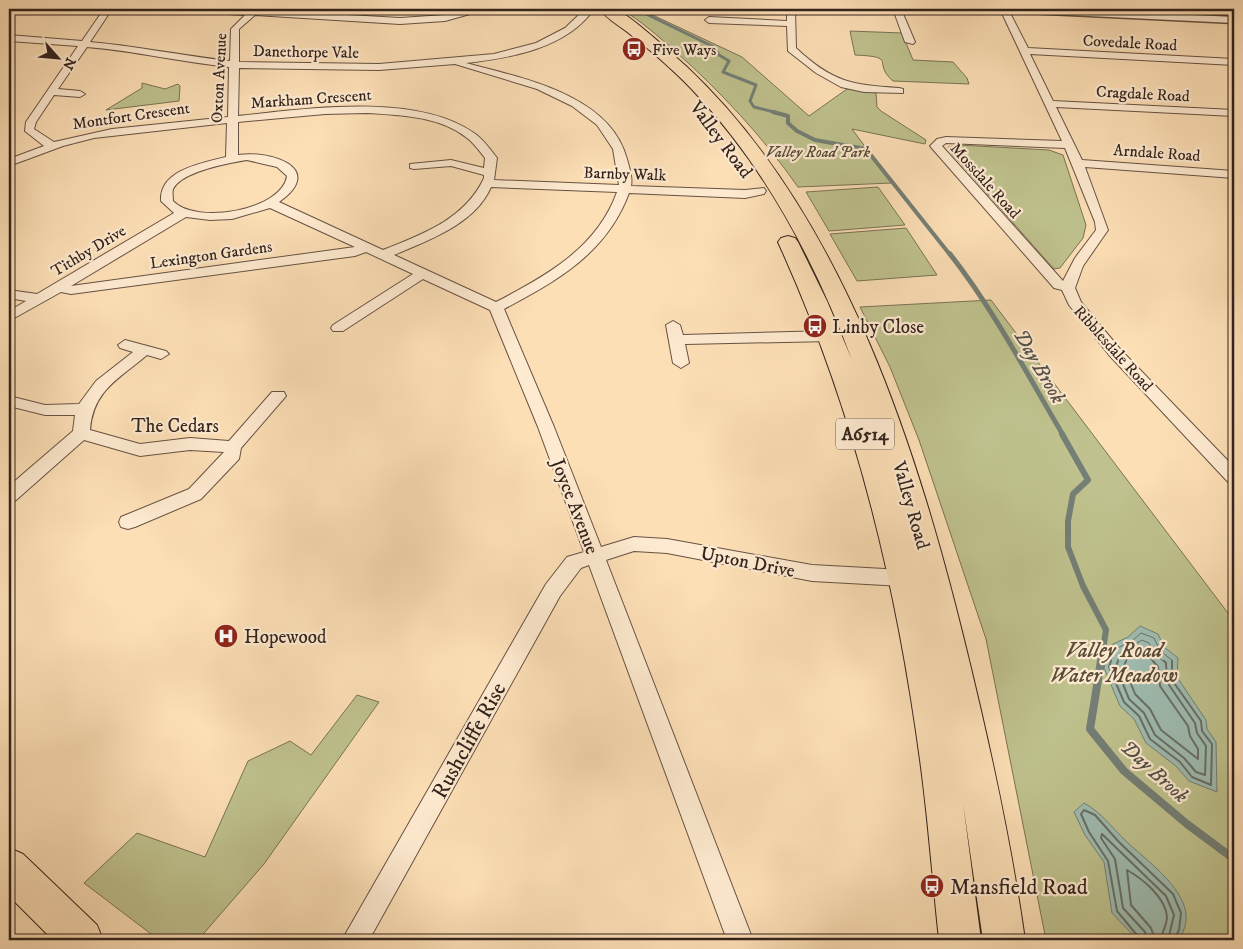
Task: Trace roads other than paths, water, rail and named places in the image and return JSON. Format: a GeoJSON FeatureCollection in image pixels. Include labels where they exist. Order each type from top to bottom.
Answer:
{"type":"FeatureCollection","features":[{"type":"Feature","properties":{"kind":"highway","name":"Valley Road"},"geometry":{"type":"LineString","coordinates":[[590,9],[636,45],[686,92],[737,155],[760,191],[804,274],[842,336],[894,444],[918,578],[960,940]]}},
{"type":"Feature","properties":{"kind":"highway","name":"Valley Road"},"geometry":{"type":"LineString","coordinates":[[606,9],[697,86],[753,153],[807,238],[842,336]]}},
{"type":"Feature","properties":{"kind":"highway","name":"Valley Road"},"geometry":{"type":"LineString","coordinates":[[918,578],[974,755],[1004,940]]}},
{"type":"Feature","properties":{"kind":"highway"},"geometry":{"type":"LineString","coordinates":[[9,868],[82,940]]}},
{"type":"Feature","properties":{"kind":"street"},"geometry":{"type":"LineString","coordinates":[[52,146],[34,135],[30,129],[31,122],[108,9]]}},
{"type":"Feature","properties":{"kind":"street"},"geometry":{"type":"LineString","coordinates":[[193,9],[255,10],[400,21],[445,18],[484,9]]}},
{"type":"Feature","properties":{"kind":"street","name":"Danethorpe Vale"},"geometry":{"type":"LineString","coordinates":[[9,38],[121,47],[182,59],[234,65],[379,67],[458,62],[494,57],[539,45],[568,30],[590,9]]}},
{"type":"Feature","properties":{"kind":"street"},"geometry":{"type":"LineString","coordinates":[[791,9],[791,49],[798,56],[842,84],[860,88],[885,87],[899,91]]}},
{"type":"Feature","properties":{"kind":"street"},"geometry":{"type":"LineString","coordinates":[[897,9],[910,42]]}},
{"type":"Feature","properties":{"kind":"street"},"geometry":{"type":"LineString","coordinates":[[1006,9],[1234,20]]}},
{"type":"Feature","properties":{"kind":"street","name":"Ribblesdale Road"},"geometry":{"type":"LineString","coordinates":[[1006,9],[1078,163],[1102,230],[1071,276],[1067,287],[1072,301],[1100,336],[1234,478]]}},
{"type":"Feature","properties":{"kind":"street","name":"Oxton Avenue"},"geometry":{"type":"LineString","coordinates":[[232,158],[235,29],[238,24],[255,10]]}},
{"type":"Feature","properties":{"kind":"street"},"geometry":{"type":"LineString","coordinates":[[715,19],[791,24]]}},
{"type":"Feature","properties":{"kind":"street","name":"Covedale Road"},"geometry":{"type":"LineString","coordinates":[[1025,51],[1234,62]]}},
{"type":"Feature","properties":{"kind":"street"},"geometry":{"type":"LineString","coordinates":[[270,203],[496,306],[547,281],[568,266],[610,222],[626,183],[619,148],[601,123],[576,104],[541,87],[464,67],[458,62]]}},
{"type":"Feature","properties":{"kind":"street"},"geometry":{"type":"LineString","coordinates":[[52,92],[80,94]]}},
{"type":"Feature","properties":{"kind":"street","name":"Cragdale Road"},"geometry":{"type":"LineString","coordinates":[[1050,104],[1234,113]]}},
{"type":"Feature","properties":{"kind":"street","name":"Markham Crescent"},"geometry":{"type":"LineString","coordinates":[[232,120],[337,110],[387,110],[443,121],[460,128],[483,145]]}},
{"type":"Feature","properties":{"kind":"street","name":"Montfort Crescent"},"geometry":{"type":"LineString","coordinates":[[9,162],[52,146],[102,134],[232,120]]}},
{"type":"Feature","properties":{"kind":"street","name":"Mossdale Road"},"geometry":{"type":"LineString","coordinates":[[1067,287],[1059,285],[936,146],[941,141],[946,140],[1069,145]]}},
{"type":"Feature","properties":{"kind":"street"},"geometry":{"type":"LineString","coordinates":[[383,255],[459,217],[479,198],[490,178],[491,158],[483,145],[451,163],[414,166]]}},
{"type":"Feature","properties":{"kind":"street"},"geometry":{"type":"LineString","coordinates":[[232,158],[273,160],[290,170],[293,178],[290,186],[270,203],[227,216],[204,216],[184,213],[173,208],[167,200],[167,192],[173,183],[197,167],[232,158]]}},
{"type":"Feature","properties":{"kind":"street","name":"Barnby Walk"},"geometry":{"type":"LineString","coordinates":[[451,163],[490,178],[624,189],[745,194],[760,191]]}},
{"type":"Feature","properties":{"kind":"street","name":"Arndale Road"},"geometry":{"type":"LineString","coordinates":[[1078,163],[1234,174]]}},
{"type":"Feature","properties":{"kind":"street","name":"Tithby Drive"},"geometry":{"type":"LineString","coordinates":[[9,317],[184,213]]}},
{"type":"Feature","properties":{"kind":"street","name":"Lexington Gardens"},"geometry":{"type":"LineString","coordinates":[[60,287],[72,290],[167,278],[354,252],[366,247]]}},
{"type":"Feature","properties":{"kind":"street"},"geometry":{"type":"LineString","coordinates":[[338,328],[423,273]]}},
{"type":"Feature","properties":{"kind":"street"},"geometry":{"type":"LineString","coordinates":[[9,294],[40,299]]}},
{"type":"Feature","properties":{"kind":"street","name":"Joyce Avenue"},"geometry":{"type":"LineString","coordinates":[[496,306],[594,554],[740,940]]}},
{"type":"Feature","properties":{"kind":"street"},"geometry":{"type":"LineString","coordinates":[[681,363],[675,332],[842,336]]}},
{"type":"Feature","properties":{"kind":"street"},"geometry":{"type":"LineString","coordinates":[[125,345],[161,354]]}},
{"type":"Feature","properties":{"kind":"street"},"geometry":{"type":"LineString","coordinates":[[12,489],[81,433],[84,409],[103,384],[144,350]]}},
{"type":"Feature","properties":{"kind":"street","name":"The Cedars"},"geometry":{"type":"LineString","coordinates":[[81,433],[117,445],[140,450],[190,444],[233,446],[278,396]]}},
{"type":"Feature","properties":{"kind":"street"},"geometry":{"type":"LineString","coordinates":[[9,401],[45,410],[84,409]]}},
{"type":"Feature","properties":{"kind":"street"},"geometry":{"type":"LineString","coordinates":[[128,522],[195,494],[233,455],[233,446]]}},
{"type":"Feature","properties":{"kind":"street","name":"Upton Drive"},"geometry":{"type":"LineString","coordinates":[[594,554],[634,544],[667,546],[812,573],[918,578]]}},
{"type":"Feature","properties":{"kind":"street","name":"Rushcliffe Rise"},"geometry":{"type":"LineString","coordinates":[[355,940],[552,590],[574,562],[594,554]]}},
{"type":"Feature","properties":{"kind":"water"},"geometry":{"type":"Polygon","coordinates":[[[1140,626],[1158,634],[1164,647],[1178,658],[1177,677],[1206,720],[1207,729],[1216,742],[1217,792],[1189,781],[1176,766],[1146,743],[1134,719],[1120,706],[1104,668],[1111,645],[1128,637],[1140,626]]]}},
{"type":"Feature","properties":{"kind":"water"},"geometry":{"type":"Polygon","coordinates":[[[1084,803],[1102,816],[1161,873],[1181,898],[1186,912],[1185,926],[1178,940],[1140,940],[1112,913],[1104,862],[1085,835],[1074,812],[1084,803]]]}},
{"type":"Feature","properties":{"kind":"waterway","name":"Day Brook"},"geometry":{"type":"LineString","coordinates":[[636,9],[714,47],[719,55],[729,61],[723,72],[756,85],[750,101],[754,107],[778,113]]}},
{"type":"Feature","properties":{"kind":"waterway","name":"Day Brook"},"geometry":{"type":"LineString","coordinates":[[773,112],[788,116],[788,123],[797,131],[815,140],[866,149],[951,256]]}},
{"type":"Feature","properties":{"kind":"waterway","name":"Day Brook"},"geometry":{"type":"LineString","coordinates":[[950,254],[996,320],[1063,435]]}},
{"type":"Feature","properties":{"kind":"waterway","name":"Day Brook"},"geometry":{"type":"LineString","coordinates":[[1062,434],[1088,480],[1073,494],[1068,521],[1068,547],[1083,586],[1106,630],[1101,663]]}},
{"type":"Feature","properties":{"kind":"waterway","name":"Day Brook"},"geometry":{"type":"LineString","coordinates":[[1101,661],[1090,729],[1124,771],[1187,824],[1234,859]]}},
{"type":"Feature","properties":{"kind":"place","name":"Five Ways"},"geometry":{"type":"Point","coordinates":[634,49]}},
{"type":"Feature","properties":{"kind":"place","name":"Linby Close"},"geometry":{"type":"Point","coordinates":[815,326]}},
{"type":"Feature","properties":{"kind":"place","name":"Hopewood"},"geometry":{"type":"Point","coordinates":[226,636]}},
{"type":"Feature","properties":{"kind":"place","name":"Mansfield Road"},"geometry":{"type":"Point","coordinates":[932,886]}},
{"type":"Feature","properties":{"kind":"park label","name":"Valley Road Park"},"geometry":{"type":"Point","coordinates":[818,151]}},
{"type":"Feature","properties":{"kind":"park label","name":"Valley Road Water Meadow"},"geometry":{"type":"Point","coordinates":[1114,662]}}]}
